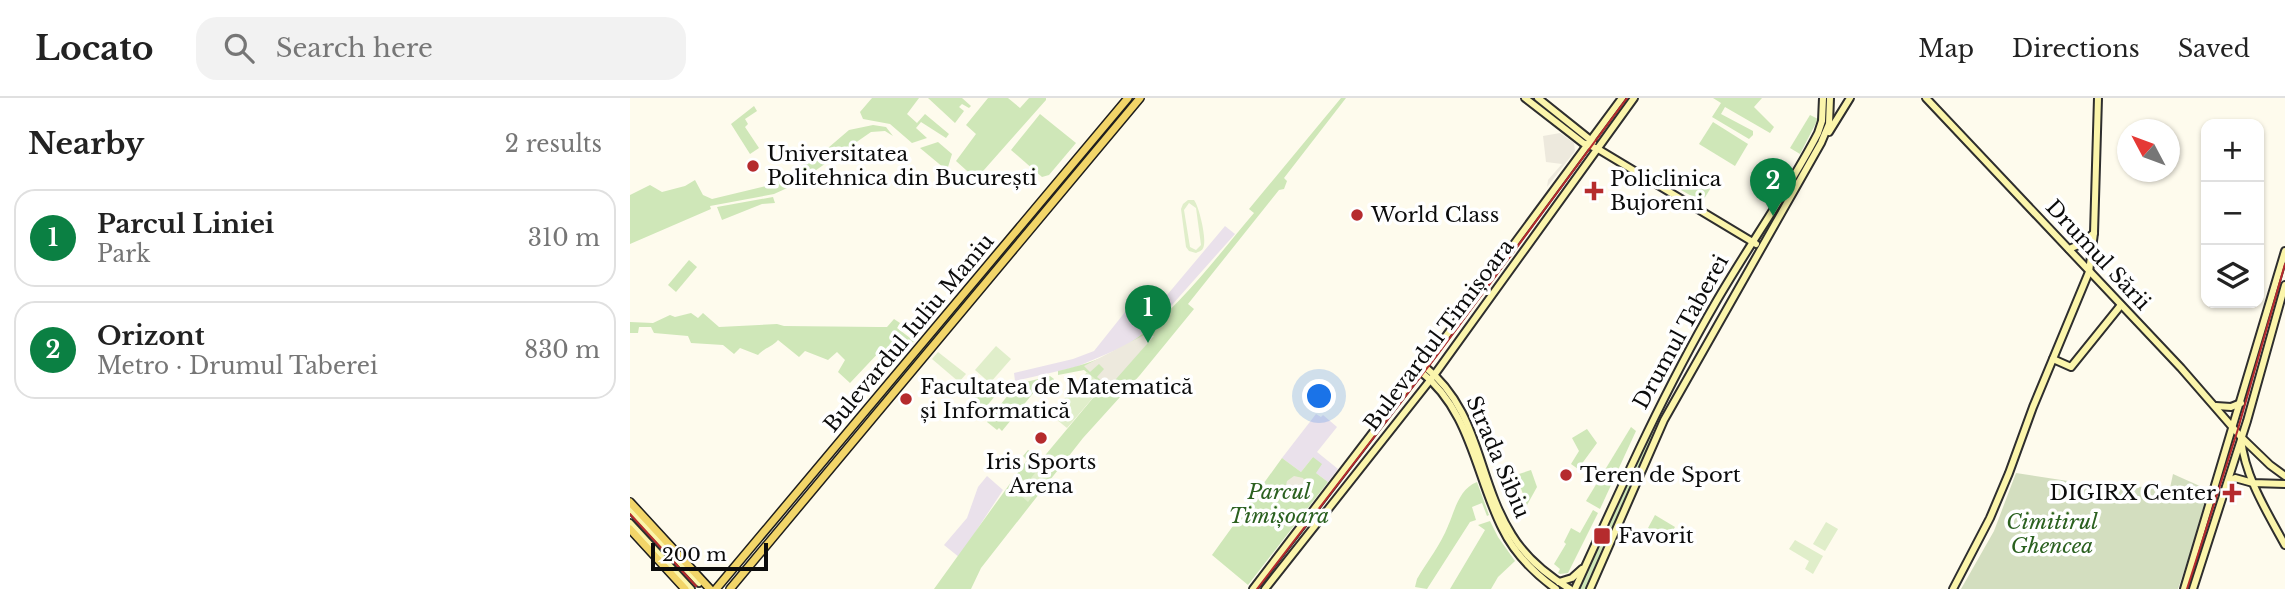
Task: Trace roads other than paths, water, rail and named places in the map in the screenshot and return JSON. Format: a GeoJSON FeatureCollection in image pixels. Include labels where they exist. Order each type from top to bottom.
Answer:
{"type":"FeatureCollection","features":[{"type":"Feature","properties":{"kind":"main road","name":"Bulevardul Iuliu Maniu"},"geometry":{"type":"LineString","coordinates":[[731,588],[1140,98]]}},
{"type":"Feature","properties":{"kind":"main road"},"geometry":{"type":"LineString","coordinates":[[1525,98],[1574,136],[1589,142]]}},
{"type":"Feature","properties":{"kind":"main road"},"geometry":{"type":"LineString","coordinates":[[1538,98],[1598,149],[1761,247]]}},
{"type":"Feature","properties":{"kind":"main road","name":"Bulevardul Timișoara"},"geometry":{"type":"LineString","coordinates":[[1253,589],[1422,368],[1622,98]]}},
{"type":"Feature","properties":{"kind":"main road","name":"Bulevardul Timișoara"},"geometry":{"type":"LineString","coordinates":[[1265,589],[1433,376],[1634,98]]}},
{"type":"Feature","properties":{"kind":"main road","name":"Drumul Taberei"},"geometry":{"type":"LineString","coordinates":[[1572,589],[1586,565],[1649,428],[1711,312],[1818,133],[1827,113],[1824,98]]}},
{"type":"Feature","properties":{"kind":"main road","name":"Drumul Taberei"},"geometry":{"type":"LineString","coordinates":[[1590,589],[1658,432],[1815,155],[1826,131],[1830,98]]}},
{"type":"Feature","properties":{"kind":"main road","name":"Drumul Sării"},"geometry":{"type":"LineString","coordinates":[[1926,98],[2121,304],[2241,437]]}},
{"type":"Feature","properties":{"kind":"main road"},"geometry":{"type":"LineString","coordinates":[[1953,589],[1990,518],[2090,272],[2094,233],[2098,98]]}},
{"type":"Feature","properties":{"kind":"main road"},"geometry":{"type":"LineString","coordinates":[[1827,113],[1849,99]]}},
{"type":"Feature","properties":{"kind":"main road"},"geometry":{"type":"LineString","coordinates":[[1815,155],[1849,99]]}},
{"type":"Feature","properties":{"kind":"main road","name":"Bulevardul Iuliu Maniu"},"geometry":{"type":"LineString","coordinates":[[716,589],[1126,100]]}},
{"type":"Feature","properties":{"kind":"main road"},"geometry":{"type":"LineString","coordinates":[[1126,100],[1131,109]]}},
{"type":"Feature","properties":{"kind":"main road"},"geometry":{"type":"LineString","coordinates":[[1574,136],[1579,156]]}},
{"type":"Feature","properties":{"kind":"main road"},"geometry":{"type":"LineString","coordinates":[[1788,183],[1796,188]]}},
{"type":"Feature","properties":{"kind":"main road"},"geometry":{"type":"LineString","coordinates":[[2069,250],[2094,233]]}},
{"type":"Feature","properties":{"kind":"main road"},"geometry":{"type":"LineString","coordinates":[[2184,589],[2285,251]]}},
{"type":"Feature","properties":{"kind":"main road"},"geometry":{"type":"LineString","coordinates":[[2193,589],[2285,285]]}},
{"type":"Feature","properties":{"kind":"main road"},"geometry":{"type":"LineString","coordinates":[[2053,359],[2071,368],[2121,304]]}},
{"type":"Feature","properties":{"kind":"main road","name":"Strada Sibiu"},"geometry":{"type":"LineString","coordinates":[[1422,368],[1433,376],[1460,418],[1496,517],[1510,544],[1531,568],[1557,585],[1572,589]]}},
{"type":"Feature","properties":{"kind":"main road"},"geometry":{"type":"LineString","coordinates":[[2215,406],[2231,407],[2241,402]]}},
{"type":"Feature","properties":{"kind":"main road"},"geometry":{"type":"LineString","coordinates":[[1649,428],[1658,432]]}},
{"type":"Feature","properties":{"kind":"main road"},"geometry":{"type":"LineString","coordinates":[[2241,437],[2270,466],[2285,476]]}},
{"type":"Feature","properties":{"kind":"main road"},"geometry":{"type":"LineString","coordinates":[[2241,437],[2253,483],[2285,545]]}},
{"type":"Feature","properties":{"kind":"main road"},"geometry":{"type":"LineString","coordinates":[[1364,443],[1374,450]]}},
{"type":"Feature","properties":{"kind":"main road"},"geometry":{"type":"LineString","coordinates":[[2226,483],[2235,478],[2253,483],[2285,484]]}},
{"type":"Feature","properties":{"kind":"main road"},"geometry":{"type":"LineString","coordinates":[[630,502],[702,583],[726,579]]}},
{"type":"Feature","properties":{"kind":"main road"},"geometry":{"type":"LineString","coordinates":[[630,509],[710,589]]}},
{"type":"Feature","properties":{"kind":"main road"},"geometry":{"type":"LineString","coordinates":[[1312,511],[1321,517]]}},
{"type":"Feature","properties":{"kind":"main road"},"geometry":{"type":"LineString","coordinates":[[631,526],[685,589]]}},
{"type":"Feature","properties":{"kind":"main road"},"geometry":{"type":"LineString","coordinates":[[631,526],[691,589]]}},
{"type":"Feature","properties":{"kind":"main road"},"geometry":{"type":"LineString","coordinates":[[1557,585],[1572,578],[1586,565]]}},
{"type":"Feature","properties":{"kind":"tram line"},"geometry":{"type":"LineString","coordinates":[[1257,589],[1438,354],[1627,98]]}},
{"type":"Feature","properties":{"kind":"tram line"},"geometry":{"type":"LineString","coordinates":[[2187,589],[2238,429],[2285,264]]}},
{"type":"Feature","properties":{"kind":"tram line"},"geometry":{"type":"LineString","coordinates":[[630,514],[696,586]]}},
{"type":"Feature","properties":{"kind":"place","name":"Universitatea Politehnica din București"},"geometry":{"type":"Point","coordinates":[753,166]}},
{"type":"Feature","properties":{"kind":"place","name":"Policlinica Bujoreni"},"geometry":{"type":"Point","coordinates":[1594,191]}},
{"type":"Feature","properties":{"kind":"place","name":"World Class"},"geometry":{"type":"Point","coordinates":[1357,215]}},
{"type":"Feature","properties":{"kind":"place","name":"Orizont"},"geometry":{"type":"Point","coordinates":[1773,216]}},
{"type":"Feature","properties":{"kind":"place","name":"Parcul Liniei"},"geometry":{"type":"Point","coordinates":[1148,343]}},
{"type":"Feature","properties":{"kind":"place","name":"Facultatea de Matematică și Informatică"},"geometry":{"type":"Point","coordinates":[906,399]}},
{"type":"Feature","properties":{"kind":"place","name":"Iris Sports Arena"},"geometry":{"type":"Point","coordinates":[1041,438]}},
{"type":"Feature","properties":{"kind":"place","name":"Teren de Sport"},"geometry":{"type":"Point","coordinates":[1566,475]}},
{"type":"Feature","properties":{"kind":"place","name":"DIGIRX Center"},"geometry":{"type":"Point","coordinates":[2232,493]}},
{"type":"Feature","properties":{"kind":"place","name":"Favorit"},"geometry":{"type":"Point","coordinates":[1602,536]}},
{"type":"Feature","properties":{"kind":"park label","name":"Parcul Timișoara"},"geometry":{"type":"Point","coordinates":[1279,504]}},
{"type":"Feature","properties":{"kind":"park label","name":"Cimitirul Ghencea"},"geometry":{"type":"Point","coordinates":[2052,534]}}]}
